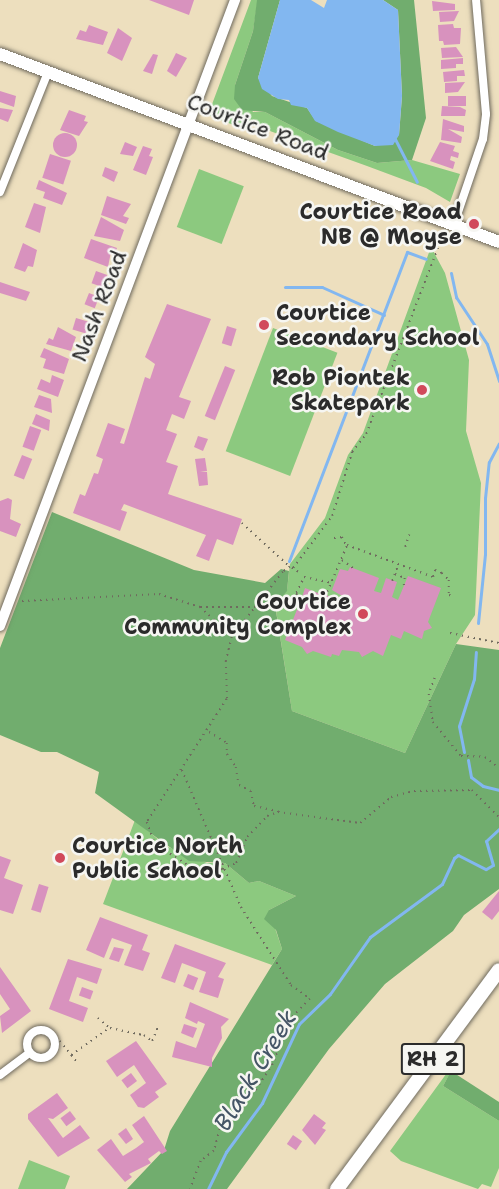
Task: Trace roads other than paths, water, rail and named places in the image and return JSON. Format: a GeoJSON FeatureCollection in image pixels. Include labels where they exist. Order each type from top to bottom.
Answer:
{"type":"FeatureCollection","features":[{"type":"Feature","properties":{"kind":"main road","name":"Courtice Road"},"geometry":{"type":"LineString","coordinates":[[0,54],[499,242]]}},
{"type":"Feature","properties":{"kind":"main road","name":"RH 2"},"geometry":{"type":"LineString","coordinates":[[337,1189],[499,970]]}},
{"type":"Feature","properties":{"kind":"street","name":"Nash Road"},"geometry":{"type":"LineString","coordinates":[[0,626],[235,0]]}},
{"type":"Feature","properties":{"kind":"street"},"geometry":{"type":"LineString","coordinates":[[454,224],[483,139],[486,114],[476,0]]}},
{"type":"Feature","properties":{"kind":"street"},"geometry":{"type":"LineString","coordinates":[[0,192],[48,72]]}},
{"type":"Feature","properties":{"kind":"street"},"geometry":{"type":"LineString","coordinates":[[0,1075],[29,1053]]}},
{"type":"Feature","properties":{"kind":"water"},"geometry":{"type":"Polygon","coordinates":[[[280,0],[311,0],[324,8],[327,0],[383,0],[398,10],[402,96],[399,135],[393,145],[375,146],[338,132],[315,121],[307,108],[291,105],[289,100],[278,99],[262,89],[258,78],[280,0]]]}},
{"type":"Feature","properties":{"kind":"waterway"},"geometry":{"type":"LineString","coordinates":[[395,139],[417,182]]}},
{"type":"Feature","properties":{"kind":"waterway"},"geometry":{"type":"LineString","coordinates":[[289,561],[407,252],[426,259]]}},
{"type":"Feature","properties":{"kind":"waterway"},"geometry":{"type":"LineString","coordinates":[[451,273],[456,297],[487,344],[499,381]]}},
{"type":"Feature","properties":{"kind":"waterway"},"geometry":{"type":"LineString","coordinates":[[285,287],[322,287],[384,315]]}},
{"type":"Feature","properties":{"kind":"waterway"},"geometry":{"type":"LineString","coordinates":[[478,623],[485,554],[485,498],[489,462],[499,443]]}},
{"type":"Feature","properties":{"kind":"waterway"},"geometry":{"type":"LineString","coordinates":[[464,752],[459,726],[474,679],[476,652]]}},
{"type":"Feature","properties":{"kind":"waterway"},"geometry":{"type":"LineString","coordinates":[[468,760],[471,777],[483,786],[499,790]]}},
{"type":"Feature","properties":{"kind":"waterway","name":"Black Creek"},"geometry":{"type":"LineString","coordinates":[[208,1189],[226,1152],[262,1103],[299,1024],[330,994],[370,937],[442,884],[454,858],[458,855],[486,869],[493,865],[486,841],[499,829]]}},
{"type":"Feature","properties":{"kind":"place","name":"Courtice Road NB @ Moyse"},"geometry":{"type":"Point","coordinates":[474,224]}},
{"type":"Feature","properties":{"kind":"place","name":"Courtice Secondary School"},"geometry":{"type":"Point","coordinates":[264,325]}},
{"type":"Feature","properties":{"kind":"place","name":"Rob Piontek Skatepark"},"geometry":{"type":"Point","coordinates":[422,390]}},
{"type":"Feature","properties":{"kind":"place","name":"Courtice Community Complex"},"geometry":{"type":"Point","coordinates":[363,614]}},
{"type":"Feature","properties":{"kind":"place","name":"Courtice North Public School"},"geometry":{"type":"Point","coordinates":[60,858]}}]}
